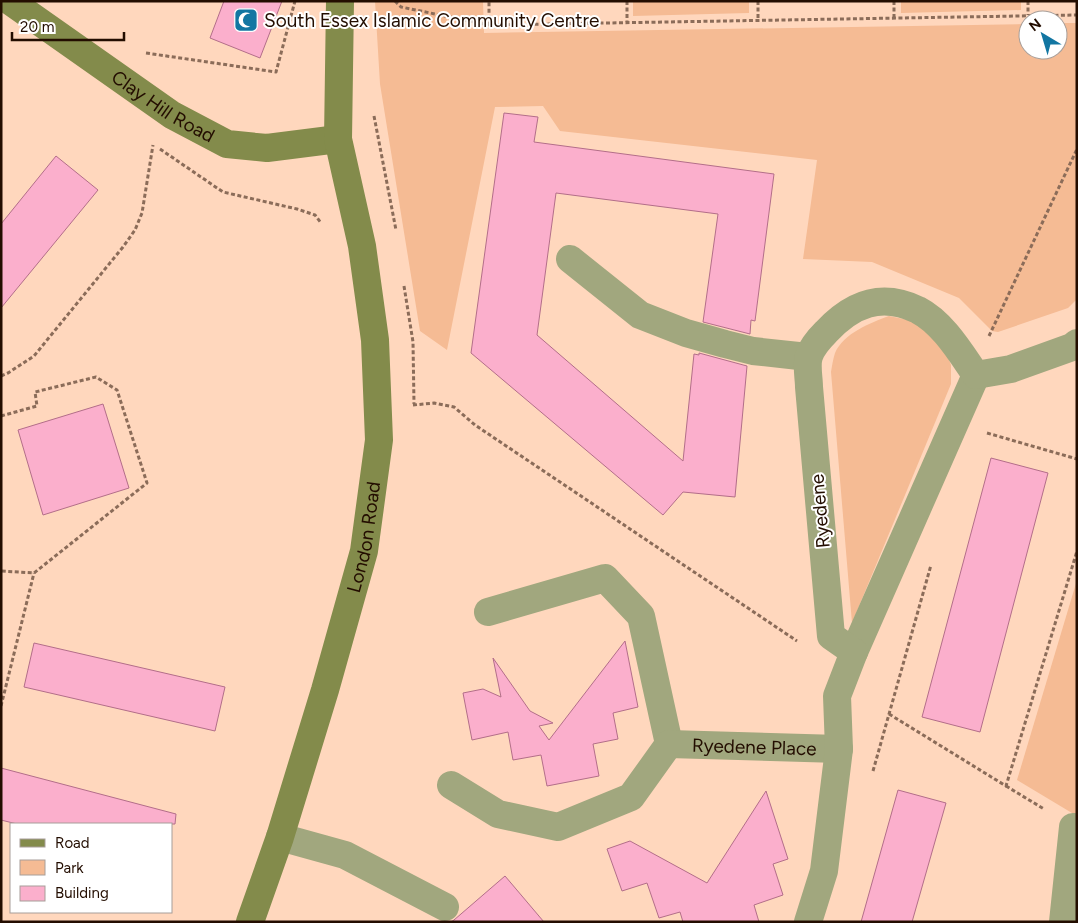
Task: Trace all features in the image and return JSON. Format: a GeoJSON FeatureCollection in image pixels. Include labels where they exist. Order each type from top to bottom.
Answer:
{"type":"FeatureCollection","features":[{"type":"Feature","properties":{"kind":"main road","name":"Clay Hill Road"},"geometry":{"type":"LineString","coordinates":[[10,1],[172,115],[227,144],[267,148],[338,139]]}},
{"type":"Feature","properties":{"kind":"main road","name":"London Road"},"geometry":{"type":"LineString","coordinates":[[250,922],[280,837],[325,690],[364,551],[380,440],[376,340],[362,246],[338,139],[340,1]]}},
{"type":"Feature","properties":{"kind":"street"},"geometry":{"type":"LineString","coordinates":[[570,259],[640,315],[686,333],[754,350],[808,357],[819,339],[838,318],[864,303],[893,301],[918,310],[938,325],[976,375]]}},
{"type":"Feature","properties":{"kind":"street"},"geometry":{"type":"LineString","coordinates":[[976,375],[1011,369],[1075,345]]}},
{"type":"Feature","properties":{"kind":"street","name":"Ryedene"},"geometry":{"type":"LineString","coordinates":[[808,357],[831,636],[854,652]]}},
{"type":"Feature","properties":{"kind":"street"},"geometry":{"type":"LineString","coordinates":[[808,922],[824,871],[839,749],[837,696],[854,652],[976,375]]}},
{"type":"Feature","properties":{"kind":"street","name":"Ryedene Place"},"geometry":{"type":"LineString","coordinates":[[451,785],[498,814],[558,827],[631,797],[669,744],[641,616],[605,578],[488,612]]}},
{"type":"Feature","properties":{"kind":"street","name":"Ryedene Place"},"geometry":{"type":"LineString","coordinates":[[669,744],[839,749]]}},
{"type":"Feature","properties":{"kind":"street"},"geometry":{"type":"LineString","coordinates":[[1063,922],[1073,827]]}},
{"type":"Feature","properties":{"kind":"street"},"geometry":{"type":"LineString","coordinates":[[280,837],[345,854],[446,907]]}},
{"type":"Feature","properties":{"kind":"path"},"geometry":{"type":"LineString","coordinates":[[139,52],[276,72],[295,1]]}},
{"type":"Feature","properties":{"kind":"path"},"geometry":{"type":"LineString","coordinates":[[395,1],[401,7],[489,25],[1018,16]]}},
{"type":"Feature","properties":{"kind":"path"},"geometry":{"type":"LineString","coordinates":[[489,1],[489,25]]}},
{"type":"Feature","properties":{"kind":"path"},"geometry":{"type":"LineString","coordinates":[[626,1],[627,22]]}},
{"type":"Feature","properties":{"kind":"path"},"geometry":{"type":"LineString","coordinates":[[758,1],[758,20]]}},
{"type":"Feature","properties":{"kind":"path"},"geometry":{"type":"LineString","coordinates":[[894,1],[894,19]]}},
{"type":"Feature","properties":{"kind":"path"},"geometry":{"type":"LineString","coordinates":[[146,140],[223,192],[297,209],[315,216],[325,227]]}},
{"type":"Feature","properties":{"kind":"path"},"geometry":{"type":"LineString","coordinates":[[1,376],[34,356],[135,230],[142,213],[153,145]]}},
{"type":"Feature","properties":{"kind":"path"},"geometry":{"type":"LineString","coordinates":[[987,341],[1077,149]]}},
{"type":"Feature","properties":{"kind":"path"},"geometry":{"type":"LineString","coordinates":[[1,416],[37,406],[35,392],[96,377],[117,390],[147,483],[34,573],[1,706]]}},
{"type":"Feature","properties":{"kind":"path"},"geometry":{"type":"LineString","coordinates":[[414,405],[434,403],[454,407],[484,430],[804,646]]}},
{"type":"Feature","properties":{"kind":"path"},"geometry":{"type":"LineString","coordinates":[[984,432],[1077,459]]}},
{"type":"Feature","properties":{"kind":"path"},"geometry":{"type":"LineString","coordinates":[[1006,786],[1077,551]]}},
{"type":"Feature","properties":{"kind":"path"},"geometry":{"type":"LineString","coordinates":[[870,779],[934,557]]}},
{"type":"Feature","properties":{"kind":"path"},"geometry":{"type":"LineString","coordinates":[[1,571],[34,573]]}},
{"type":"Feature","properties":{"kind":"path"},"geometry":{"type":"LineString","coordinates":[[889,714],[1073,827]]}},
{"type":"Feature","properties":{"kind":"green space"},"geometry":{"type":"Polygon","coordinates":[[[375,1],[483,1],[484,33],[1018,24],[1018,60],[1068,60],[1068,23],[1077,23],[1077,299],[1068,308],[998,332],[992,331],[959,298],[872,262],[803,259],[817,160],[560,131],[543,106],[495,107],[447,350],[420,331],[380,84],[375,1]]]}},
{"type":"Feature","properties":{"kind":"green space"},"geometry":{"type":"Polygon","coordinates":[[[633,1],[749,1],[749,13],[633,16],[633,1]]]}},
{"type":"Feature","properties":{"kind":"green space"},"geometry":{"type":"Polygon","coordinates":[[[901,1],[1021,1],[1021,10],[901,13],[901,1]]]}},
{"type":"Feature","properties":{"kind":"green space"},"geometry":{"type":"Polygon","coordinates":[[[889,316],[913,321],[933,333],[945,349],[951,365],[951,384],[852,623],[831,372],[835,353],[851,334],[889,316]]]}},
{"type":"Feature","properties":{"kind":"green space"},"geometry":{"type":"Polygon","coordinates":[[[1077,580],[1077,816],[1017,780],[1077,580]]]}},
{"type":"Feature","properties":{"kind":"building","name":"South Essex Islamic Community Centre"},"geometry":{"type":"Polygon","coordinates":[[[224,1],[282,1],[260,58],[210,38],[224,1]]]}},
{"type":"Feature","properties":{"kind":"building"},"geometry":{"type":"Polygon","coordinates":[[[504,113],[538,117],[534,142],[774,174],[755,321],[751,320],[750,334],[703,322],[718,214],[556,193],[537,335],[683,461],[694,354],[699,355],[699,353],[747,366],[735,497],[683,492],[663,515],[471,353],[504,113]]]}},
{"type":"Feature","properties":{"kind":"building"},"geometry":{"type":"Polygon","coordinates":[[[56,156],[98,190],[1,308],[1,224],[56,156]]]}},
{"type":"Feature","properties":{"kind":"building"},"geometry":{"type":"Polygon","coordinates":[[[103,404],[129,488],[43,515],[18,430],[103,404]]]}},
{"type":"Feature","properties":{"kind":"building"},"geometry":{"type":"Polygon","coordinates":[[[991,458],[1048,473],[980,732],[922,717],[991,458]]]}},
{"type":"Feature","properties":{"kind":"building"},"geometry":{"type":"Polygon","coordinates":[[[625,641],[638,707],[613,713],[618,739],[593,744],[599,776],[547,786],[541,755],[513,760],[508,732],[472,740],[463,693],[483,689],[501,697],[493,658],[530,711],[553,723],[539,726],[549,740],[625,641]]]}},
{"type":"Feature","properties":{"kind":"building"},"geometry":{"type":"Polygon","coordinates":[[[34,643],[225,687],[215,731],[24,687],[34,643]]]}},
{"type":"Feature","properties":{"kind":"building"},"geometry":{"type":"Polygon","coordinates":[[[1,768],[176,814],[175,824],[13,823],[1,820],[1,768]]]}},
{"type":"Feature","properties":{"kind":"building"},"geometry":{"type":"Polygon","coordinates":[[[898,790],[946,803],[912,922],[861,922],[898,790]]]}},
{"type":"Feature","properties":{"kind":"building"},"geometry":{"type":"Polygon","coordinates":[[[766,791],[788,859],[773,864],[783,895],[754,905],[759,922],[683,922],[680,912],[659,918],[647,883],[622,891],[607,849],[630,841],[707,883],[766,791]]]}},
{"type":"Feature","properties":{"kind":"building"},"geometry":{"type":"Polygon","coordinates":[[[505,876],[544,922],[451,922],[454,920],[505,876]]]}},
{"type":"Feature","properties":{"kind":"place","name":"South Essex Islamic Community Centre"},"geometry":{"type":"Point","coordinates":[246,20]}}]}
